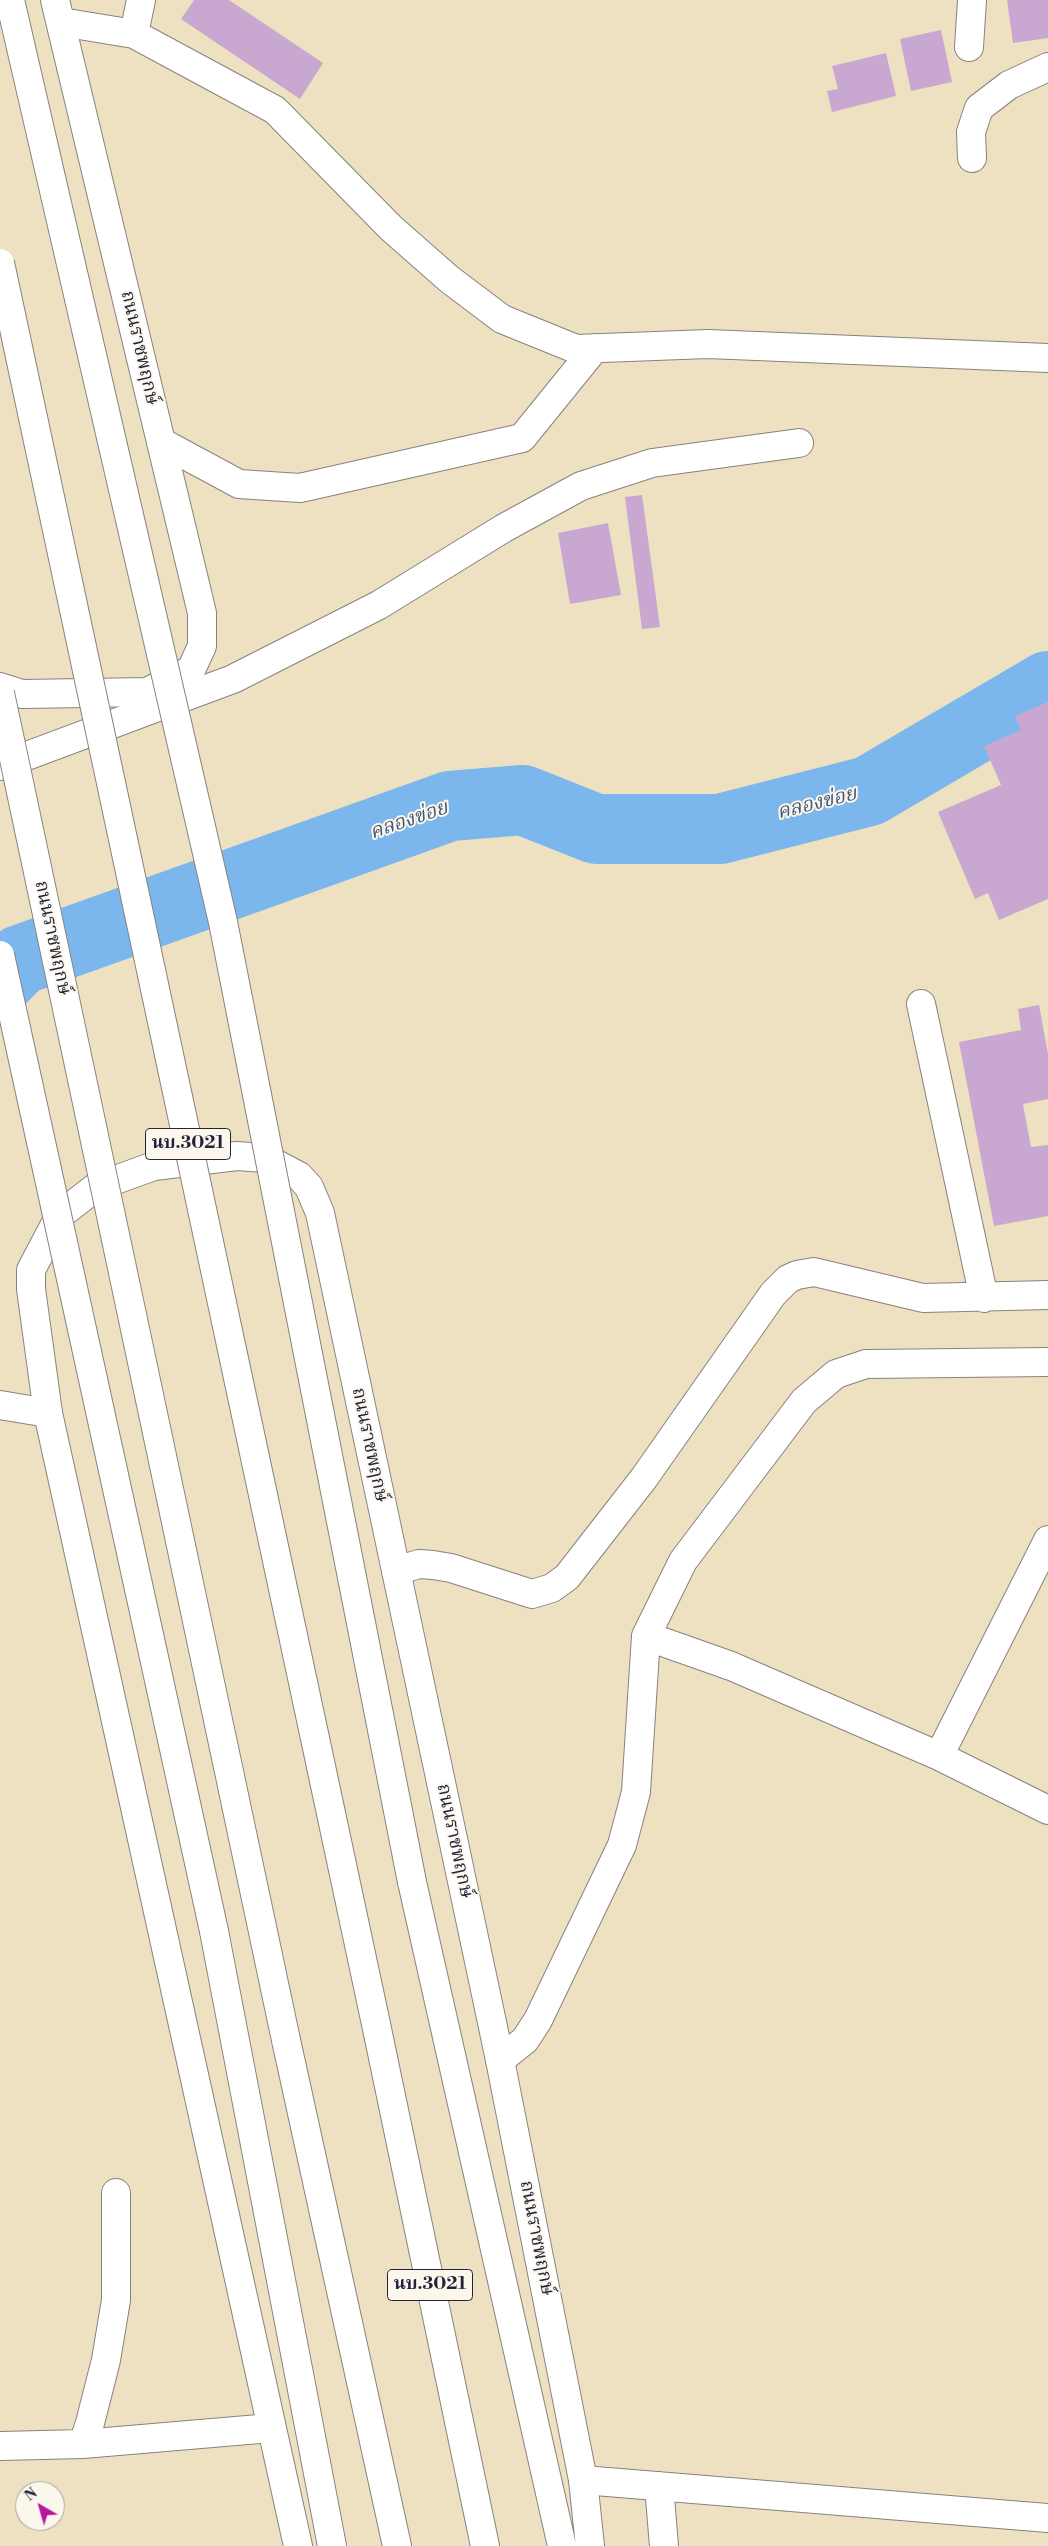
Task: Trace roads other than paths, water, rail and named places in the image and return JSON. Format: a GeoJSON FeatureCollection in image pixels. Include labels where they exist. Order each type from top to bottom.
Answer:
{"type":"FeatureCollection","features":[{"type":"Feature","properties":{"kind":"main road","name":"นบ.3021"},"geometry":{"type":"LineString","coordinates":[[10,0],[222,922],[412,1882],[562,2546]]}},
{"type":"Feature","properties":{"kind":"main road"},"geometry":{"type":"LineString","coordinates":[[134,34],[140,0]]}},
{"type":"Feature","properties":{"kind":"main road"},"geometry":{"type":"LineString","coordinates":[[969,47],[972,0]]}},
{"type":"Feature","properties":{"kind":"main road"},"geometry":{"type":"LineString","coordinates":[[58,11],[134,34],[275,110],[391,228],[449,279],[502,319],[576,349],[708,344],[1047,362]]}},
{"type":"Feature","properties":{"kind":"main road","name":"ถนนราชพฤกษ์"},"geometry":{"type":"LineString","coordinates":[[0,687],[22,694],[147,692],[190,670],[202,646],[202,613],[58,11]]}},
{"type":"Feature","properties":{"kind":"main road"},"geometry":{"type":"LineString","coordinates":[[972,158],[971,132],[979,108],[1009,85],[1048,67]]}},
{"type":"Feature","properties":{"kind":"main road","name":"นบ.3021"},"geometry":{"type":"LineString","coordinates":[[0,263],[376,2024],[485,2546]]}},
{"type":"Feature","properties":{"kind":"main road"},"geometry":{"type":"LineString","coordinates":[[161,442],[239,484],[300,488],[522,438],[595,348]]}},
{"type":"Feature","properties":{"kind":"main road"},"geometry":{"type":"LineString","coordinates":[[0,766],[233,679],[379,605],[504,528],[582,486],[652,463],[799,443]]}},
{"type":"Feature","properties":{"kind":"main road","name":"ถนนราชพฤกษ์"},"geometry":{"type":"LineString","coordinates":[[0,693],[286,2040],[396,2546]]}},
{"type":"Feature","properties":{"kind":"main road"},"geometry":{"type":"LineString","coordinates":[[0,955],[214,1931],[332,2546]]}},
{"type":"Feature","properties":{"kind":"main road"},"geometry":{"type":"LineString","coordinates":[[921,1004],[984,1298]]}},
{"type":"Feature","properties":{"kind":"main road","name":"ถนนราชพฤกษ์"},"geometry":{"type":"LineString","coordinates":[[298,2546],[270,2428],[48,1413],[31,1289],[31,1270],[60,1215],[96,1187],[154,1166],[237,1156],[264,1158],[299,1176],[309,1187],[320,1213],[500,2060],[583,2480],[590,2546]]}},
{"type":"Feature","properties":{"kind":"main road"},"geometry":{"type":"LineString","coordinates":[[396,1571],[420,1564],[451,1568],[532,1594],[552,1588],[567,1577],[644,1478],[773,1294],[788,1279],[797,1275],[814,1272],[923,1298],[1048,1295]]}},
{"type":"Feature","properties":{"kind":"main road"},"geometry":{"type":"LineString","coordinates":[[500,2060],[525,2040],[538,2020],[622,1845],[636,1792],[646,1636],[683,1561],[804,1401],[836,1374],[866,1364],[1048,1362]]}},
{"type":"Feature","properties":{"kind":"main road"},"geometry":{"type":"LineString","coordinates":[[0,1405],[48,1413]]}},
{"type":"Feature","properties":{"kind":"main road"},"geometry":{"type":"LineString","coordinates":[[939,1756],[1048,1540]]}},
{"type":"Feature","properties":{"kind":"main road"},"geometry":{"type":"LineString","coordinates":[[646,1636],[731,1666],[939,1756],[1048,1810]]}},
{"type":"Feature","properties":{"kind":"main road"},"geometry":{"type":"LineString","coordinates":[[83,2444],[106,2360],[116,2300],[116,2193]]}},
{"type":"Feature","properties":{"kind":"main road"},"geometry":{"type":"LineString","coordinates":[[0,2446],[83,2444],[270,2428]]}},
{"type":"Feature","properties":{"kind":"main road"},"geometry":{"type":"LineString","coordinates":[[583,2480],[1048,2518]]}},
{"type":"Feature","properties":{"kind":"main road"},"geometry":{"type":"LineString","coordinates":[[659,2486],[664,2546]]}},
{"type":"Feature","properties":{"kind":"waterway","name":"คลองข่อย"},"geometry":{"type":"LineString","coordinates":[[0,980],[20,960],[450,806],[523,800],[596,829],[720,829],[869,791],[1048,686]]}}]}
